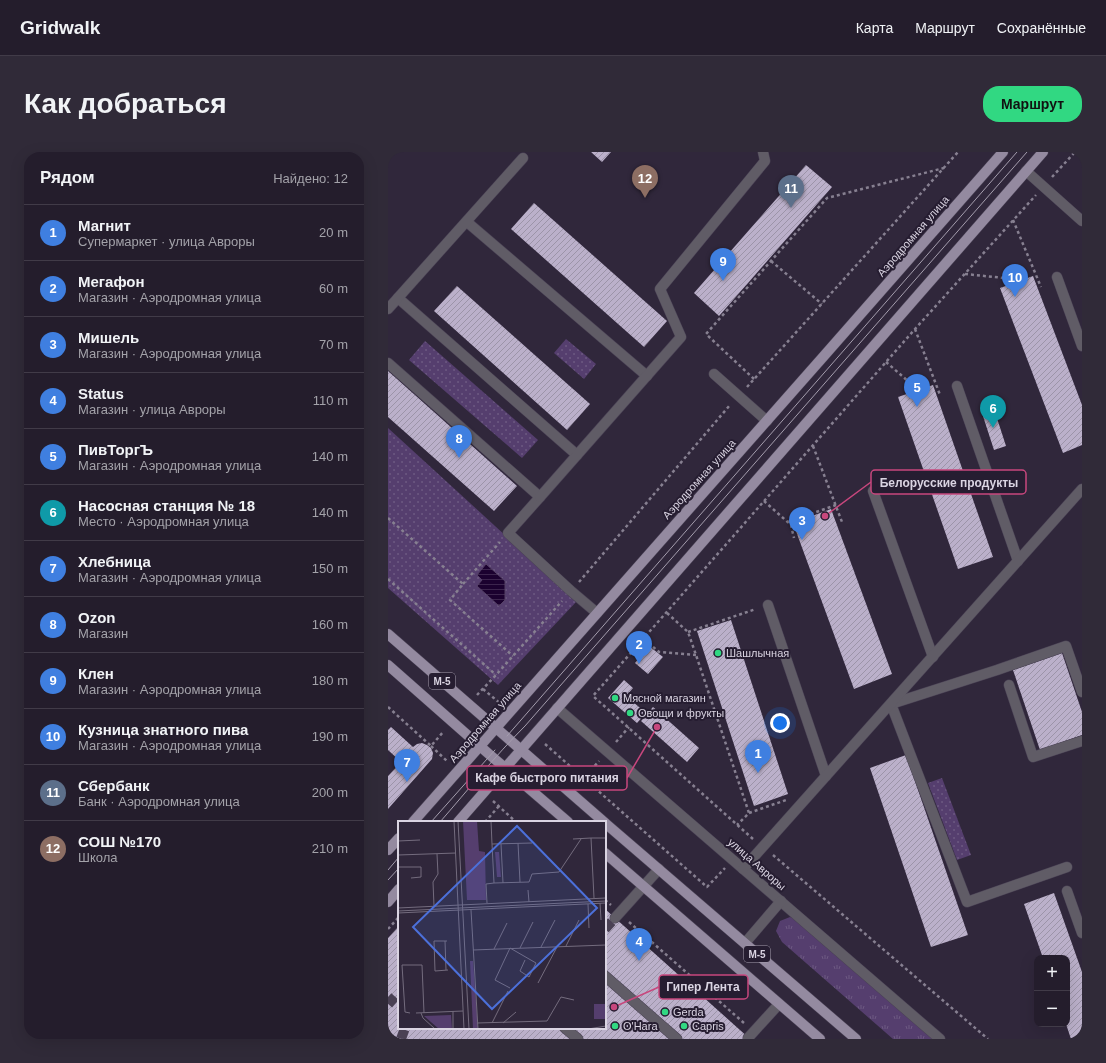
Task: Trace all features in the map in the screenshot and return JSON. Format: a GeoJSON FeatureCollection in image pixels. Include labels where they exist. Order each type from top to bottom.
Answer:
{"type":"FeatureCollection","features":[{"type":"Feature","properties":{"kind":"main road","name":"Аэродромная улица"},"geometry":{"type":"LineString","coordinates":[[414,821],[1003,152]]}},
{"type":"Feature","properties":{"kind":"main road"},"geometry":{"type":"LineString","coordinates":[[459,821],[1043,152]]}},
{"type":"Feature","properties":{"kind":"main road","name":"М-5"},"geometry":{"type":"LineString","coordinates":[[388,634],[468,705],[604,821]]}},
{"type":"Feature","properties":{"kind":"main road","name":"М-5"},"geometry":{"type":"LineString","coordinates":[[388,665],[567,821]]}},
{"type":"Feature","properties":{"kind":"main road","name":"М-5"},"geometry":{"type":"LineString","coordinates":[[606,823],[856,1039]]}},
{"type":"Feature","properties":{"kind":"main road"},"geometry":{"type":"LineString","coordinates":[[388,850],[398,839]]}},
{"type":"Feature","properties":{"kind":"main road","name":"М-5"},"geometry":{"type":"LineString","coordinates":[[606,854],[820,1039]]}},
{"type":"Feature","properties":{"kind":"main road"},"geometry":{"type":"LineString","coordinates":[[388,902],[398,890]]}},
{"type":"Feature","properties":{"kind":"lane"},"geometry":{"type":"LineString","coordinates":[[597,613],[508,533],[681,338],[660,289],[765,161],[763,152]]}},
{"type":"Feature","properties":{"kind":"lane"},"geometry":{"type":"LineString","coordinates":[[388,309],[523,158]]}},
{"type":"Feature","properties":{"kind":"lane"},"geometry":{"type":"LineString","coordinates":[[1026,171],[1082,221]]}},
{"type":"Feature","properties":{"kind":"lane"},"geometry":{"type":"LineString","coordinates":[[467,222],[647,376]]}},
{"type":"Feature","properties":{"kind":"lane"},"geometry":{"type":"LineString","coordinates":[[1057,277],[1082,346]]}},
{"type":"Feature","properties":{"kind":"lane"},"geometry":{"type":"LineString","coordinates":[[398,298],[577,455]]}},
{"type":"Feature","properties":{"kind":"lane"},"geometry":{"type":"LineString","coordinates":[[388,363],[540,497]]}},
{"type":"Feature","properties":{"kind":"lane"},"geometry":{"type":"LineString","coordinates":[[714,374],[767,421]]}},
{"type":"Feature","properties":{"kind":"lane"},"geometry":{"type":"LineString","coordinates":[[957,386],[1018,560]]}},
{"type":"Feature","properties":{"kind":"lane"},"geometry":{"type":"LineString","coordinates":[[744,869],[1082,489]]}},
{"type":"Feature","properties":{"kind":"lane"},"geometry":{"type":"LineString","coordinates":[[873,491],[933,657]]}},
{"type":"Feature","properties":{"kind":"lane"},"geometry":{"type":"LineString","coordinates":[[768,605],[826,776]]}},
{"type":"Feature","properties":{"kind":"lane"},"geometry":{"type":"LineString","coordinates":[[891,704],[1066,646],[1082,692]]}},
{"type":"Feature","properties":{"kind":"lane"},"geometry":{"type":"LineString","coordinates":[[1009,685],[1033,757],[1082,741]]}},
{"type":"Feature","properties":{"kind":"lane"},"geometry":{"type":"LineString","coordinates":[[891,704],[967,902],[1068,867]]}},
{"type":"Feature","properties":{"kind":"lane","name":"улица Авроры"},"geometry":{"type":"LineString","coordinates":[[557,708],[940,1039]]}},
{"type":"Feature","properties":{"kind":"lane"},"geometry":{"type":"LineString","coordinates":[[617,916],[659,869]]}},
{"type":"Feature","properties":{"kind":"lane"},"geometry":{"type":"LineString","coordinates":[[1067,891],[1082,933]]}},
{"type":"Feature","properties":{"kind":"lane"},"geometry":{"type":"LineString","coordinates":[[744,943],[781,902]]}},
{"type":"Feature","properties":{"kind":"lane"},"geometry":{"type":"LineString","coordinates":[[606,977],[677,1039]]}},
{"type":"Feature","properties":{"kind":"lane"},"geometry":{"type":"LineString","coordinates":[[751,1035],[779,1004]]}},
{"type":"Feature","properties":{"kind":"lane"},"geometry":{"type":"LineString","coordinates":[[566,1029],[578,1039]]}},
{"type":"Feature","properties":{"kind":"path"},"geometry":{"type":"LineString","coordinates":[[468,705],[571,591],[738,396],[958,152]]}},
{"type":"Feature","properties":{"kind":"path"},"geometry":{"type":"LineString","coordinates":[[1049,180],[1075,152]]}},
{"type":"Feature","properties":{"kind":"path"},"geometry":{"type":"LineString","coordinates":[[754,379],[706,334],[827,198],[944,168]]}},
{"type":"Feature","properties":{"kind":"path"},"geometry":{"type":"LineString","coordinates":[[988,1039],[737,825],[593,696],[915,329],[1039,192]]}},
{"type":"Feature","properties":{"kind":"path"},"geometry":{"type":"LineString","coordinates":[[1013,220],[1041,287]]}},
{"type":"Feature","properties":{"kind":"path"},"geometry":{"type":"LineString","coordinates":[[771,261],[822,304]]}},
{"type":"Feature","properties":{"kind":"path"},"geometry":{"type":"LineString","coordinates":[[965,274],[1014,279]]}},
{"type":"Feature","properties":{"kind":"path"},"geometry":{"type":"LineString","coordinates":[[915,329],[940,395]]}},
{"type":"Feature","properties":{"kind":"path"},"geometry":{"type":"LineString","coordinates":[[886,362],[916,388]]}},
{"type":"Feature","properties":{"kind":"path"},"geometry":{"type":"LineString","coordinates":[[813,446],[842,522]]}},
{"type":"Feature","properties":{"kind":"path"},"geometry":{"type":"LineString","coordinates":[[764,501],[791,525],[794,538]]}},
{"type":"Feature","properties":{"kind":"path"},"geometry":{"type":"LineString","coordinates":[[788,522],[836,505]]}},
{"type":"Feature","properties":{"kind":"path"},"geometry":{"type":"LineString","coordinates":[[388,518],[463,584]]}},
{"type":"Feature","properties":{"kind":"path"},"geometry":{"type":"LineString","coordinates":[[508,533],[450,600],[513,656]]}},
{"type":"Feature","properties":{"kind":"path"},"geometry":{"type":"LineString","coordinates":[[388,579],[496,675]]}},
{"type":"Feature","properties":{"kind":"path"},"geometry":{"type":"LineString","coordinates":[[688,632],[768,605]]}},
{"type":"Feature","properties":{"kind":"path"},"geometry":{"type":"LineString","coordinates":[[667,613],[688,632],[749,813]]}},
{"type":"Feature","properties":{"kind":"path"},"geometry":{"type":"LineString","coordinates":[[644,639],[659,652],[696,655]]}},
{"type":"Feature","properties":{"kind":"path"},"geometry":{"type":"LineString","coordinates":[[483,689],[510,712]]}},
{"type":"Feature","properties":{"kind":"path"},"geometry":{"type":"LineString","coordinates":[[388,707],[432,746],[452,722]]}},
{"type":"Feature","properties":{"kind":"path"},"geometry":{"type":"LineString","coordinates":[[571,793],[629,727]]}},
{"type":"Feature","properties":{"kind":"path"},"geometry":{"type":"LineString","coordinates":[[534,734],[707,887],[752,838]]}},
{"type":"Feature","properties":{"kind":"path"},"geometry":{"type":"LineString","coordinates":[[737,825],[749,813],[792,797]]}},
{"type":"Feature","properties":{"kind":"path"},"geometry":{"type":"LineString","coordinates":[[486,821],[499,806]]}},
{"type":"Feature","properties":{"kind":"path"},"geometry":{"type":"LineString","coordinates":[[504,811],[515,821]]}},
{"type":"Feature","properties":{"kind":"path"},"geometry":{"type":"LineString","coordinates":[[606,901],[617,916],[751,1035]]}},
{"type":"Feature","properties":{"kind":"path"},"geometry":{"type":"LineString","coordinates":[[388,929],[398,918]]}},
{"type":"Feature","properties":{"kind":"green space"},"geometry":{"type":"Polygon","coordinates":[[[566,339],[596,364],[584,379],[554,353],[566,339]]]}},
{"type":"Feature","properties":{"kind":"green space"},"geometry":{"type":"Polygon","coordinates":[[[425,341],[538,440],[522,458],[409,360],[425,341]]]}},
{"type":"Feature","properties":{"kind":"green space"},"geometry":{"type":"Polygon","coordinates":[[[388,428],[577,601],[498,685],[388,588],[388,428]]]}},
{"type":"Feature","properties":{"kind":"green space"},"geometry":{"type":"Polygon","coordinates":[[[942,778],[971,855],[957,860],[928,783],[942,778]]]}},
{"type":"Feature","properties":{"kind":"green space"},"geometry":{"type":"Polygon","coordinates":[[[790,917],[800,921],[938,1039],[893,1039],[782,942],[776,931],[780,921],[790,917]]]}},
{"type":"Feature","properties":{"kind":"shaded area"},"geometry":{"type":"Polygon","coordinates":[[[486,564],[505,581],[505,600],[499,606],[477,586],[482,580],[477,575],[486,564]]]}},
{"type":"Feature","properties":{"kind":"building"},"geometry":{"type":"Polygon","coordinates":[[[591,152],[611,152],[602,162],[591,152]]]}},
{"type":"Feature","properties":{"kind":"building"},"geometry":{"type":"Polygon","coordinates":[[[806,165],[832,187],[719,316],[694,293],[806,165]]]}},
{"type":"Feature","properties":{"kind":"building"},"geometry":{"type":"Polygon","coordinates":[[[534,203],[667,321],[644,347],[511,229],[534,203]]]}},
{"type":"Feature","properties":{"kind":"building"},"geometry":{"type":"Polygon","coordinates":[[[1033,276],[1082,405],[1082,445],[1063,453],[1000,288],[1033,276]]]}},
{"type":"Feature","properties":{"kind":"building"},"geometry":{"type":"Polygon","coordinates":[[[457,286],[590,404],[567,430],[434,311],[457,286]]]}},
{"type":"Feature","properties":{"kind":"building"},"geometry":{"type":"Polygon","coordinates":[[[388,371],[517,486],[494,511],[388,417],[388,371]]]}},
{"type":"Feature","properties":{"kind":"building"},"geometry":{"type":"Polygon","coordinates":[[[933,385],[993,557],[958,569],[898,397],[933,385]]]}},
{"type":"Feature","properties":{"kind":"building"},"geometry":{"type":"Polygon","coordinates":[[[993,406],[1006,446],[994,450],[981,410],[993,406]]]}},
{"type":"Feature","properties":{"kind":"building"},"geometry":{"type":"Polygon","coordinates":[[[831,509],[892,674],[854,689],[793,523],[831,509]]]}},
{"type":"Feature","properties":{"kind":"building"},"geometry":{"type":"Polygon","coordinates":[[[731,620],[788,794],[754,806],[697,631],[731,620]]]}},
{"type":"Feature","properties":{"kind":"building"},"geometry":{"type":"Polygon","coordinates":[[[649,646],[663,657],[648,674],[635,663],[649,646]]]}},
{"type":"Feature","properties":{"kind":"building"},"geometry":{"type":"Polygon","coordinates":[[[1062,653],[1082,712],[1082,735],[1040,750],[1013,670],[1062,653]]]}},
{"type":"Feature","properties":{"kind":"building"},"geometry":{"type":"Polygon","coordinates":[[[624,680],[633,688],[626,696],[646,713],[637,723],[608,698],[624,680]]]}},
{"type":"Feature","properties":{"kind":"building"},"geometry":{"type":"Polygon","coordinates":[[[653,707],[699,748],[687,762],[641,721],[653,707]]]}},
{"type":"Feature","properties":{"kind":"building"},"geometry":{"type":"Polygon","coordinates":[[[391,727],[413,747],[422,743],[431,748],[433,753],[432,759],[388,809],[388,776],[401,762],[388,750],[388,730],[391,727]]]}},
{"type":"Feature","properties":{"kind":"building"},"geometry":{"type":"Polygon","coordinates":[[[906,755],[968,935],[931,947],[870,768],[906,755]]]}},
{"type":"Feature","properties":{"kind":"building"},"geometry":{"type":"Polygon","coordinates":[[[1054,893],[1082,972],[1082,1039],[1071,1039],[1067,1027],[1070,1027],[1070,955],[1042,955],[1024,904],[1054,893]]]}},
{"type":"Feature","properties":{"kind":"building"},"geometry":{"type":"Polygon","coordinates":[[[606,910],[750,1039],[388,1039],[388,938],[398,927],[398,1029],[606,1029],[606,910]]]}},
{"type":"Feature","properties":{"kind":"tunnel"},"geometry":{"type":"LineString","coordinates":[[606,928],[615,918]]}},
{"type":"Feature","properties":{"kind":"tunnel"},"geometry":{"type":"LineString","coordinates":[[388,997],[398,1006]]}},
{"type":"Feature","properties":{"kind":"tunnel"},"geometry":{"type":"LineString","coordinates":[[401,1039],[405,1029]]}},
{"type":"Feature","properties":{"kind":"tram line"},"geometry":{"type":"LineString","coordinates":[[507,736],[1017,152]]}},
{"type":"Feature","properties":{"kind":"tram line"},"geometry":{"type":"LineString","coordinates":[[441,821],[1027,152]]}},
{"type":"Feature","properties":{"kind":"tram line"},"geometry":{"type":"LineString","coordinates":[[432,821],[495,750]]}},
{"type":"Feature","properties":{"kind":"tram line"},"geometry":{"type":"LineString","coordinates":[[388,870],[398,858]]}},
{"type":"Feature","properties":{"kind":"tram line"},"geometry":{"type":"LineString","coordinates":[[388,880],[398,869]]}},
{"type":"Feature","properties":{"kind":"place","name":"СОШ №170"},"geometry":{"type":"Point","coordinates":[645,198]}},
{"type":"Feature","properties":{"kind":"place","name":"Сбербанк"},"geometry":{"type":"Point","coordinates":[791,208]}},
{"type":"Feature","properties":{"kind":"place","name":"Клен"},"geometry":{"type":"Point","coordinates":[723,281]}},
{"type":"Feature","properties":{"kind":"place","name":"Кузница знатного пива"},"geometry":{"type":"Point","coordinates":[1015,297]}},
{"type":"Feature","properties":{"kind":"place","name":"ПивТоргЪ"},"geometry":{"type":"Point","coordinates":[917,407]}},
{"type":"Feature","properties":{"kind":"place","name":"Насосная станция № 18"},"geometry":{"type":"Point","coordinates":[993,428]}},
{"type":"Feature","properties":{"kind":"place","name":"Ozon"},"geometry":{"type":"Point","coordinates":[459,458]}},
{"type":"Feature","properties":{"kind":"place","name":"Белорусские продукты"},"geometry":{"type":"Point","coordinates":[825,516]}},
{"type":"Feature","properties":{"kind":"place","name":"Мишель"},"geometry":{"type":"Point","coordinates":[802,540]}},
{"type":"Feature","properties":{"kind":"place","name":"Шашлычная"},"geometry":{"type":"Point","coordinates":[718,653]}},
{"type":"Feature","properties":{"kind":"place","name":"Мегафон"},"geometry":{"type":"Point","coordinates":[639,664]}},
{"type":"Feature","properties":{"kind":"place","name":"Мясной магазин"},"geometry":{"type":"Point","coordinates":[615,698]}},
{"type":"Feature","properties":{"kind":"place","name":"Овощи и фрукты"},"geometry":{"type":"Point","coordinates":[630,713]}},
{"type":"Feature","properties":{"kind":"place","name":"Кафе быстрого питания"},"geometry":{"type":"Point","coordinates":[657,727]}},
{"type":"Feature","properties":{"kind":"place","name":"Магнит"},"geometry":{"type":"Point","coordinates":[758,773]}},
{"type":"Feature","properties":{"kind":"place","name":"Хлебница"},"geometry":{"type":"Point","coordinates":[407,782]}},
{"type":"Feature","properties":{"kind":"place","name":"Status"},"geometry":{"type":"Point","coordinates":[639,961]}},
{"type":"Feature","properties":{"kind":"place","name":"Гипер Лента"},"geometry":{"type":"Point","coordinates":[614,1007]}},
{"type":"Feature","properties":{"kind":"place","name":"Gerda"},"geometry":{"type":"Point","coordinates":[665,1012]}},
{"type":"Feature","properties":{"kind":"place","name":"O'Hara"},"geometry":{"type":"Point","coordinates":[615,1026]}},
{"type":"Feature","properties":{"kind":"place","name":"Capris"},"geometry":{"type":"Point","coordinates":[684,1026]}}]}
